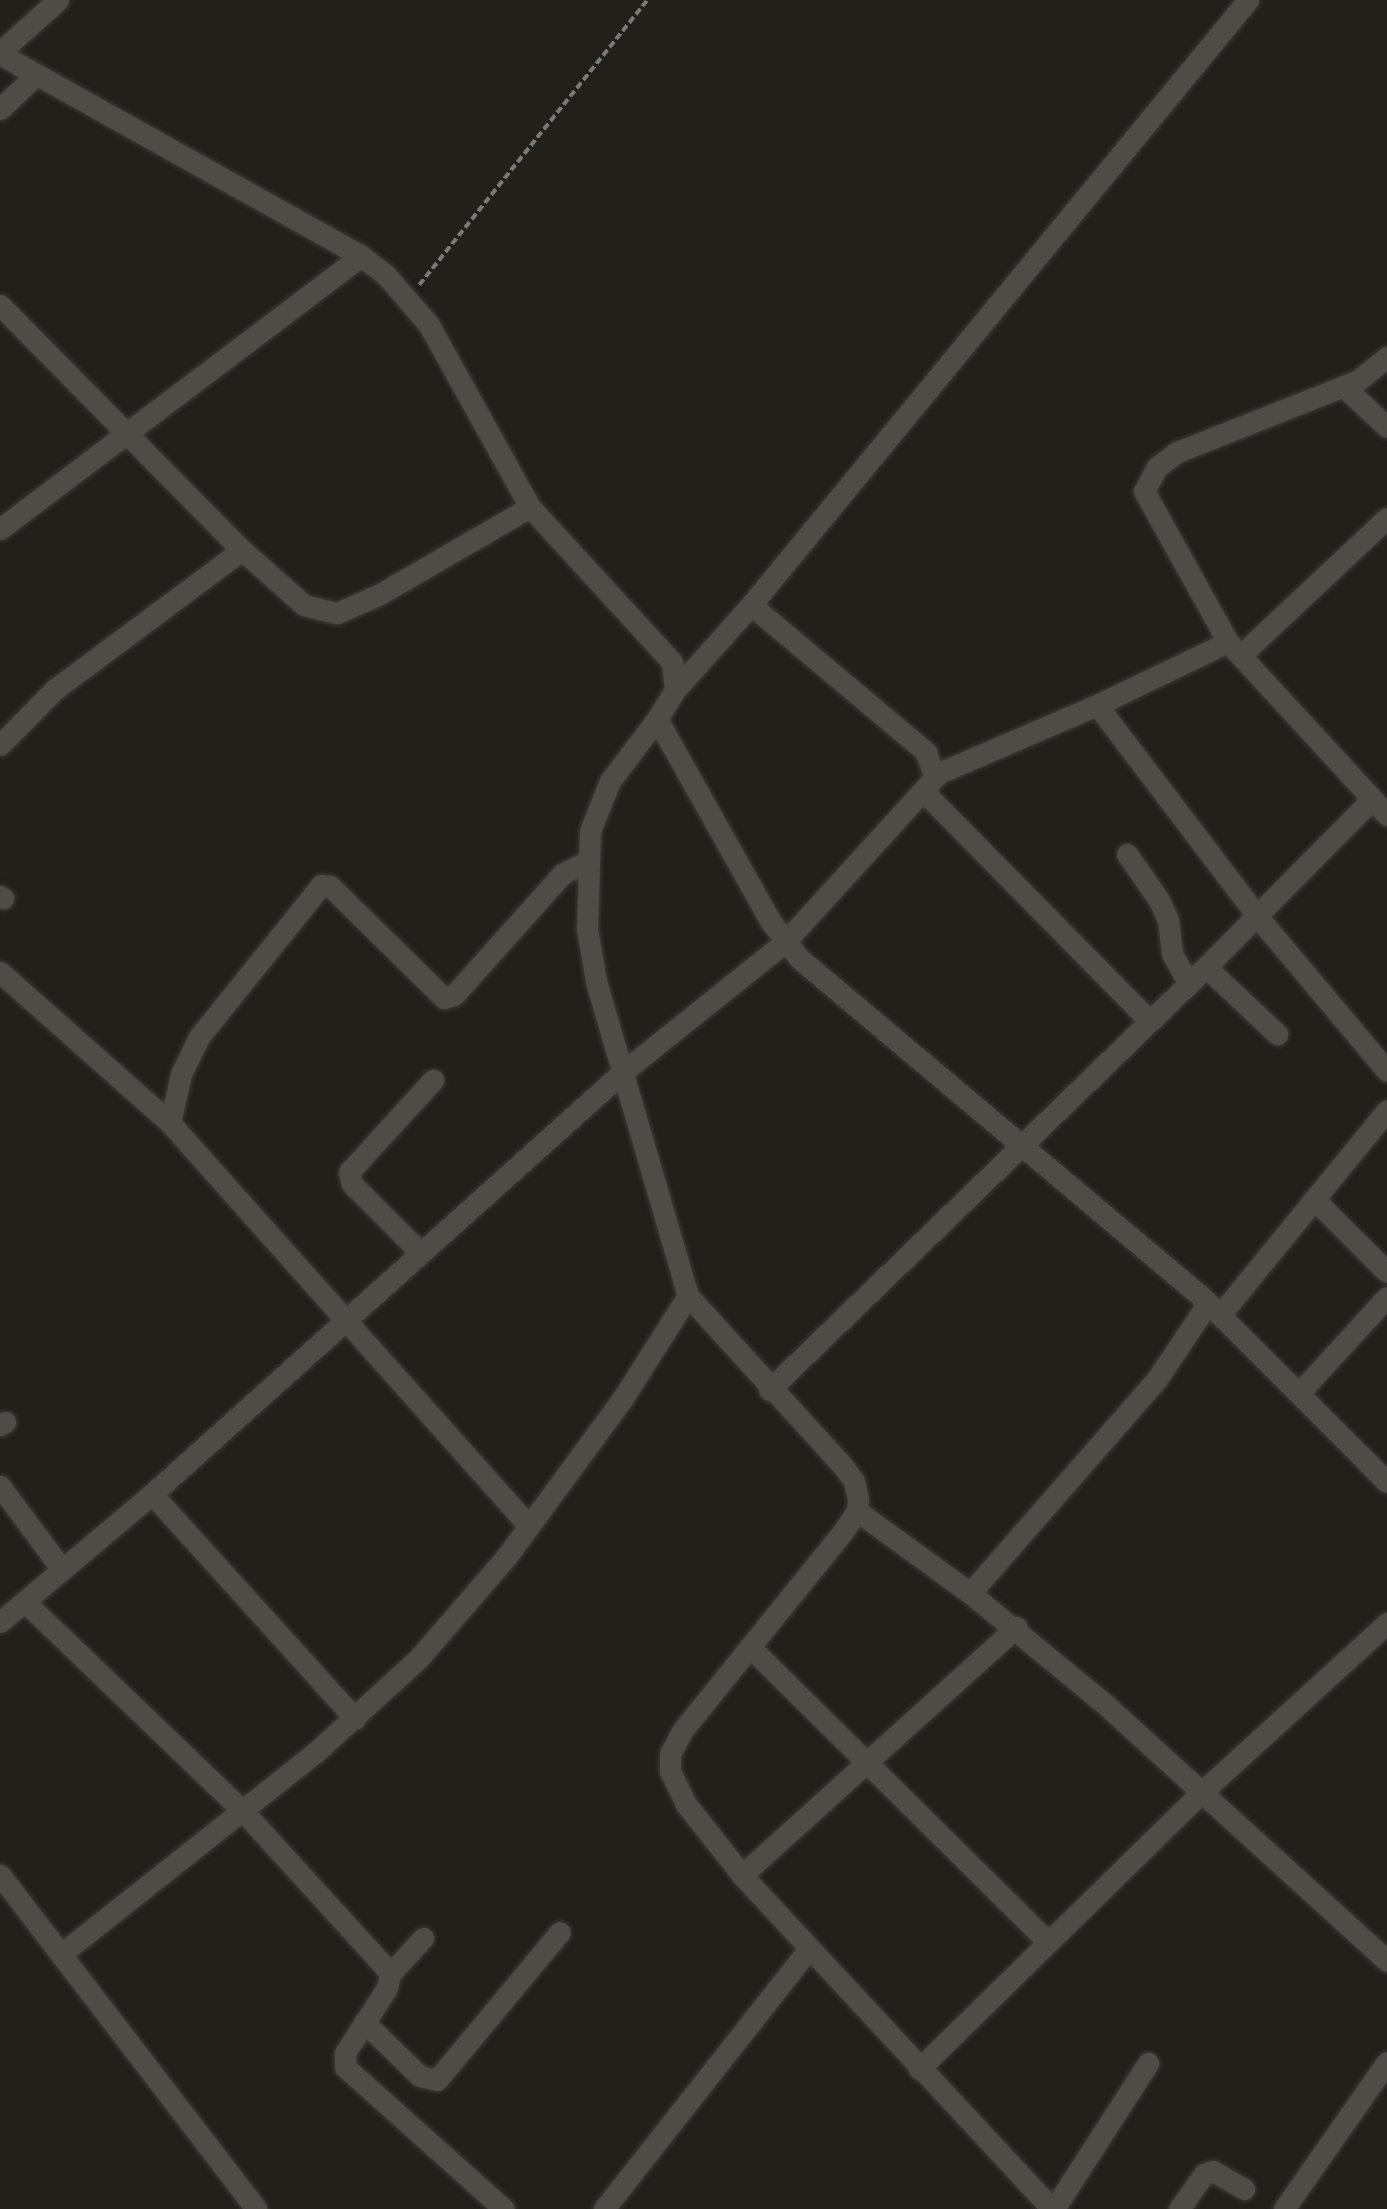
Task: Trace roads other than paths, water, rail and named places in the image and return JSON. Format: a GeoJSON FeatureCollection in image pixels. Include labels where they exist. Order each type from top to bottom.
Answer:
{"type":"FeatureCollection","features":[{"type":"Feature","properties":{"kind":"street"},"geometry":{"type":"LineString","coordinates":[[58,0],[0,53],[361,256],[409,297],[456,369],[530,507],[672,662],[675,690]]}},
{"type":"Feature","properties":{"kind":"street"},"geometry":{"type":"LineString","coordinates":[[1148,2063],[1053,2209],[808,1950],[742,1875],[686,1804],[669,1761],[682,1731],[751,1648],[857,1511],[854,1481],[769,1390],[688,1296],[590,953],[589,860],[598,804],[675,690],[751,605],[1248,0]]}},
{"type":"Feature","properties":{"kind":"street"},"geometry":{"type":"LineString","coordinates":[[0,109],[36,75]]}},
{"type":"Feature","properties":{"kind":"street"},"geometry":{"type":"LineString","coordinates":[[0,529],[361,256]]}},
{"type":"Feature","properties":{"kind":"street"},"geometry":{"type":"LineString","coordinates":[[0,305],[128,430],[242,550],[304,605],[337,613],[380,594],[530,507]]}},
{"type":"Feature","properties":{"kind":"street"},"geometry":{"type":"LineString","coordinates":[[1387,357],[1365,377],[1177,452],[1148,480],[1144,497],[1234,649],[1387,815]]}},
{"type":"Feature","properties":{"kind":"street"},"geometry":{"type":"LineString","coordinates":[[1343,386],[1387,427]]}},
{"type":"Feature","properties":{"kind":"street"},"geometry":{"type":"LineString","coordinates":[[0,1622],[152,1494],[346,1316],[624,1071],[785,942],[939,774],[1234,649],[1387,519]]}},
{"type":"Feature","properties":{"kind":"street"},"geometry":{"type":"LineString","coordinates":[[0,745],[54,690],[242,550]]}},
{"type":"Feature","properties":{"kind":"street"},"geometry":{"type":"LineString","coordinates":[[751,605],[926,752],[931,767],[939,774]]}},
{"type":"Feature","properties":{"kind":"street"},"geometry":{"type":"LineString","coordinates":[[672,662],[699,664]]}},
{"type":"Feature","properties":{"kind":"street"},"geometry":{"type":"LineString","coordinates":[[1097,705],[1257,916],[1387,1071]]}},
{"type":"Feature","properties":{"kind":"street"},"geometry":{"type":"LineString","coordinates":[[657,719],[785,942],[1214,1309],[1387,1482]]}},
{"type":"Feature","properties":{"kind":"street"},"geometry":{"type":"LineString","coordinates":[[923,792],[1150,1021]]}},
{"type":"Feature","properties":{"kind":"street"},"geometry":{"type":"LineString","coordinates":[[769,1390],[1206,967],[1371,800]]}},
{"type":"Feature","properties":{"kind":"street"},"geometry":{"type":"LineString","coordinates":[[1127,854],[1159,900],[1168,920],[1172,954],[1189,983]]}},
{"type":"Feature","properties":{"kind":"street"},"geometry":{"type":"LineString","coordinates":[[170,1123],[181,1074],[199,1037],[321,885],[330,886],[444,998],[454,995],[562,874],[589,860]]}},
{"type":"Feature","properties":{"kind":"street"},"geometry":{"type":"LineString","coordinates":[[1206,967],[1276,1034]]}},
{"type":"Feature","properties":{"kind":"street"},"geometry":{"type":"LineString","coordinates":[[0,972],[170,1123],[346,1316],[529,1526]]}},
{"type":"Feature","properties":{"kind":"street"},"geometry":{"type":"LineString","coordinates":[[419,1251],[352,1184],[349,1172],[433,1080]]}},
{"type":"Feature","properties":{"kind":"street"},"geometry":{"type":"LineString","coordinates":[[970,1593],[1157,1379],[1214,1309],[1314,1199],[1387,1110]]}},
{"type":"Feature","properties":{"kind":"street"},"geometry":{"type":"LineString","coordinates":[[1314,1199],[1387,1272]]}},
{"type":"Feature","properties":{"kind":"street"},"geometry":{"type":"LineString","coordinates":[[61,1954],[355,1719],[419,1658],[529,1526],[621,1401],[688,1296]]}},
{"type":"Feature","properties":{"kind":"street"},"geometry":{"type":"LineString","coordinates":[[1298,1394],[1387,1297]]}},
{"type":"Feature","properties":{"kind":"street"},"geometry":{"type":"LineString","coordinates":[[0,1486],[61,1568]]}},
{"type":"Feature","properties":{"kind":"street"},"geometry":{"type":"LineString","coordinates":[[152,1494],[355,1719]]}},
{"type":"Feature","properties":{"kind":"street"},"geometry":{"type":"LineString","coordinates":[[857,1511],[1016,1627],[1202,1791],[1387,1961]]}},
{"type":"Feature","properties":{"kind":"street"},"geometry":{"type":"LineString","coordinates":[[25,1602],[242,1810],[390,1974]]}},
{"type":"Feature","properties":{"kind":"street"},"geometry":{"type":"LineString","coordinates":[[919,2069],[1202,1791],[1387,1623]]}},
{"type":"Feature","properties":{"kind":"street"},"geometry":{"type":"LineString","coordinates":[[742,1875],[867,1759],[1016,1627]]}},
{"type":"Feature","properties":{"kind":"street"},"geometry":{"type":"LineString","coordinates":[[751,1648],[867,1759],[1048,1942]]}},
{"type":"Feature","properties":{"kind":"street"},"geometry":{"type":"LineString","coordinates":[[0,1875],[256,2209]]}},
{"type":"Feature","properties":{"kind":"street"},"geometry":{"type":"LineString","coordinates":[[364,2022],[420,2076],[437,2080],[560,1932]]}},
{"type":"Feature","properties":{"kind":"street"},"geometry":{"type":"LineString","coordinates":[[423,1938],[390,1974],[387,1988],[345,2053],[345,2067],[504,2209]]}},
{"type":"Feature","properties":{"kind":"street"},"geometry":{"type":"LineString","coordinates":[[604,2209],[808,1950]]}},
{"type":"Feature","properties":{"kind":"street"},"geometry":{"type":"LineString","coordinates":[[1284,2209],[1387,2062]]}},
{"type":"Feature","properties":{"kind":"street"},"geometry":{"type":"LineString","coordinates":[[1180,2209],[1204,2175],[1213,2171],[1244,2189]]}}]}
